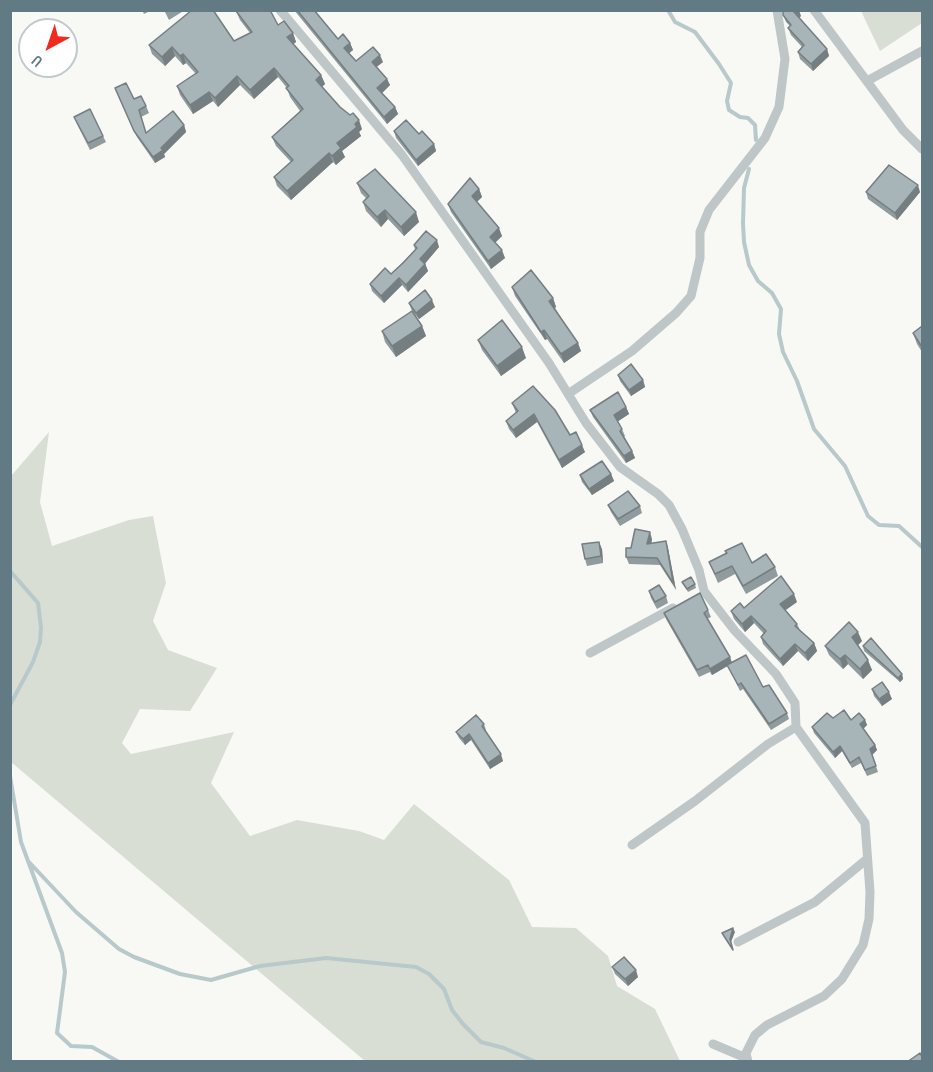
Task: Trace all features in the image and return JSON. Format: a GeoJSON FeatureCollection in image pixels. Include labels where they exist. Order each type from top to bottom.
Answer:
{"type":"FeatureCollection","features":[{"type":"Feature","properties":{"kind":"street"},"geometry":{"type":"LineString","coordinates":[[280,10],[402,155],[620,467],[669,506],[682,528],[699,570],[704,591],[735,631],[776,674],[795,703],[796,727],[865,823],[869,919],[863,945],[849,969],[824,996],[767,1025],[755,1035],[749,1044],[747,1060],[713,1044]]}},
{"type":"Feature","properties":{"kind":"street"},"geometry":{"type":"LineString","coordinates":[[568,393],[632,351],[676,313],[691,296],[700,258],[700,232],[709,210],[765,138],[779,107],[784,59],[777,10]]}},
{"type":"Feature","properties":{"kind":"street"},"geometry":{"type":"LineString","coordinates":[[813,10],[903,130],[922,149]]}},
{"type":"Feature","properties":{"kind":"street"},"geometry":{"type":"LineString","coordinates":[[867,81],[922,51]]}},
{"type":"Feature","properties":{"kind":"street"},"geometry":{"type":"LineString","coordinates":[[694,597],[704,591]]}},
{"type":"Feature","properties":{"kind":"street"},"geometry":{"type":"LineString","coordinates":[[590,653],[683,603]]}},
{"type":"Feature","properties":{"kind":"street"},"geometry":{"type":"LineString","coordinates":[[632,845],[695,801],[768,744],[796,727]]}},
{"type":"Feature","properties":{"kind":"street"},"geometry":{"type":"LineString","coordinates":[[738,942],[815,902],[867,859]]}},
{"type":"Feature","properties":{"kind":"shaded area"},"geometry":{"type":"Polygon","coordinates":[[[861,11],[922,11],[922,23],[880,51],[861,11]]]}},
{"type":"Feature","properties":{"kind":"shaded area"},"geometry":{"type":"Polygon","coordinates":[[[49,432],[40,502],[52,546],[129,520],[153,516],[166,583],[153,621],[168,650],[217,668],[190,711],[140,709],[122,743],[131,754],[234,732],[211,783],[250,836],[297,820],[359,831],[384,840],[414,804],[509,880],[532,927],[576,928],[608,956],[617,986],[655,1009],[680,1061],[365,1061],[11,762],[11,476],[49,432]]]}},
{"type":"Feature","properties":{"kind":"building"},"geometry":{"type":"Polygon","coordinates":[[[192,10],[213,10],[234,41],[252,32],[236,11],[270,10],[278,25],[284,21],[293,33],[287,37],[321,75],[316,80],[340,107],[350,115],[353,113],[359,120],[355,124],[357,127],[337,143],[341,148],[332,156],[329,153],[287,191],[274,177],[293,160],[272,137],[303,109],[286,88],[289,86],[274,68],[250,90],[237,76],[215,98],[209,92],[190,105],[177,86],[198,72],[183,54],[180,56],[172,47],[162,57],[149,45],[192,10]]]}},
{"type":"Feature","properties":{"kind":"building"},"geometry":{"type":"Polygon","coordinates":[[[297,10],[314,10],[338,39],[343,34],[350,43],[344,48],[356,61],[373,47],[380,55],[372,62],[387,79],[377,88],[395,107],[384,117],[297,10]]]}},
{"type":"Feature","properties":{"kind":"building"},"geometry":{"type":"Polygon","coordinates":[[[783,10],[797,10],[794,12],[827,49],[811,64],[798,52],[804,45],[788,28],[791,25],[783,15],[783,10]]]}},
{"type":"Feature","properties":{"kind":"building"},"geometry":{"type":"Polygon","coordinates":[[[126,83],[134,99],[141,96],[146,106],[139,110],[146,133],[173,111],[184,125],[161,148],[163,150],[153,157],[134,131],[115,88],[126,83]]]}},
{"type":"Feature","properties":{"kind":"building"},"geometry":{"type":"Polygon","coordinates":[[[90,109],[103,136],[88,143],[74,117],[90,109]]]}},
{"type":"Feature","properties":{"kind":"building"},"geometry":{"type":"Polygon","coordinates":[[[406,120],[419,134],[422,131],[434,144],[416,160],[394,131],[406,120]]]}},
{"type":"Feature","properties":{"kind":"building"},"geometry":{"type":"Polygon","coordinates":[[[889,165],[918,185],[895,213],[866,192],[889,165]]]}},
{"type":"Feature","properties":{"kind":"building"},"geometry":{"type":"Polygon","coordinates":[[[375,169],[416,212],[401,227],[385,210],[377,217],[363,202],[369,196],[357,183],[375,169]]]}},
{"type":"Feature","properties":{"kind":"building"},"geometry":{"type":"Polygon","coordinates":[[[470,178],[479,189],[472,196],[499,228],[490,237],[502,250],[488,261],[448,204],[470,178]]]}},
{"type":"Feature","properties":{"kind":"building"},"geometry":{"type":"Polygon","coordinates":[[[426,231],[437,240],[420,259],[425,264],[406,285],[399,278],[381,296],[370,284],[385,268],[391,274],[403,263],[417,248],[414,245],[426,231]]]}},
{"type":"Feature","properties":{"kind":"building"},"geometry":{"type":"Polygon","coordinates":[[[531,270],[553,298],[549,301],[578,343],[561,354],[544,330],[541,332],[512,287],[531,270]]]}},
{"type":"Feature","properties":{"kind":"building"},"geometry":{"type":"Polygon","coordinates":[[[425,290],[432,300],[416,313],[409,303],[425,290]]]}},
{"type":"Feature","properties":{"kind":"building"},"geometry":{"type":"Polygon","coordinates":[[[412,311],[422,326],[392,346],[382,331],[412,311]]]}},
{"type":"Feature","properties":{"kind":"building"},"geometry":{"type":"Polygon","coordinates":[[[502,320],[522,347],[497,366],[478,340],[502,320]]]}},
{"type":"Feature","properties":{"kind":"building"},"geometry":{"type":"Polygon","coordinates":[[[922,326],[922,347],[913,333],[922,326]]]}},
{"type":"Feature","properties":{"kind":"building"},"geometry":{"type":"Polygon","coordinates":[[[631,364],[643,380],[629,390],[618,375],[631,364]]]}},
{"type":"Feature","properties":{"kind":"building"},"geometry":{"type":"Polygon","coordinates":[[[533,386],[555,410],[570,435],[576,432],[582,445],[559,460],[534,414],[513,430],[506,421],[518,411],[512,403],[533,386]]]}},
{"type":"Feature","properties":{"kind":"building"},"geometry":{"type":"Polygon","coordinates":[[[618,392],[626,407],[614,415],[632,451],[624,456],[590,410],[618,392]]]}},
{"type":"Feature","properties":{"kind":"building"},"geometry":{"type":"Polygon","coordinates":[[[602,461],[611,474],[589,489],[580,475],[602,461]]]}},
{"type":"Feature","properties":{"kind":"building"},"geometry":{"type":"Polygon","coordinates":[[[628,491],[640,506],[618,519],[608,505],[628,491]]]}},
{"type":"Feature","properties":{"kind":"building"},"geometry":{"type":"Polygon","coordinates":[[[635,529],[650,532],[647,544],[666,541],[673,583],[657,558],[626,557],[626,548],[631,548],[635,529]]]}},
{"type":"Feature","properties":{"kind":"building"},"geometry":{"type":"Polygon","coordinates":[[[599,542],[601,556],[585,559],[582,544],[599,542]]]}},
{"type":"Feature","properties":{"kind":"building"},"geometry":{"type":"Polygon","coordinates":[[[742,543],[752,563],[766,554],[775,567],[743,586],[732,566],[715,574],[709,562],[742,543]]]}},
{"type":"Feature","properties":{"kind":"building"},"geometry":{"type":"Polygon","coordinates":[[[781,576],[794,594],[780,604],[797,624],[795,626],[814,643],[805,653],[795,644],[780,659],[761,637],[766,631],[751,616],[742,624],[731,611],[740,603],[744,608],[781,576]]]}},
{"type":"Feature","properties":{"kind":"building"},"geometry":{"type":"Polygon","coordinates":[[[691,577],[695,584],[687,589],[682,582],[691,577]]]}},
{"type":"Feature","properties":{"kind":"building"},"geometry":{"type":"Polygon","coordinates":[[[659,585],[666,596],[655,602],[649,591],[659,585]]]}},
{"type":"Feature","properties":{"kind":"building"},"geometry":{"type":"Polygon","coordinates":[[[700,593],[708,610],[704,613],[730,657],[710,669],[708,665],[697,670],[664,613],[700,593]]]}},
{"type":"Feature","properties":{"kind":"building"},"geometry":{"type":"Polygon","coordinates":[[[849,622],[858,632],[852,637],[868,660],[860,669],[845,655],[840,659],[825,646],[849,622]]]}},
{"type":"Feature","properties":{"kind":"building"},"geometry":{"type":"Polygon","coordinates":[[[871,638],[902,674],[898,678],[863,646],[871,638]]]}},
{"type":"Feature","properties":{"kind":"building"},"geometry":{"type":"Polygon","coordinates":[[[746,655],[763,687],[769,685],[787,713],[769,724],[741,683],[738,685],[727,665],[746,655]]]}},
{"type":"Feature","properties":{"kind":"building"},"geometry":{"type":"Polygon","coordinates":[[[882,682],[889,692],[879,699],[872,689],[882,682]]]}},
{"type":"Feature","properties":{"kind":"building"},"geometry":{"type":"Polygon","coordinates":[[[844,710],[851,720],[859,713],[865,720],[860,724],[875,745],[870,749],[876,766],[865,770],[859,757],[850,763],[840,746],[833,752],[812,727],[827,713],[833,718],[844,710]]]}},
{"type":"Feature","properties":{"kind":"building"},"geometry":{"type":"Polygon","coordinates":[[[476,715],[484,724],[482,726],[501,754],[488,763],[469,734],[463,739],[456,732],[476,715]]]}},
{"type":"Feature","properties":{"kind":"building"},"geometry":{"type":"Polygon","coordinates":[[[733,928],[730,939],[733,950],[722,933],[733,928]]]}},
{"type":"Feature","properties":{"kind":"building"},"geometry":{"type":"Polygon","coordinates":[[[624,957],[636,970],[625,979],[612,967],[624,957]]]}},
{"type":"Feature","properties":{"kind":"building"},"geometry":{"type":"Polygon","coordinates":[[[920,1053],[922,1062],[907,1062],[920,1053]]]}},
{"type":"Feature","properties":{"kind":"waterway"},"geometry":{"type":"LineString","coordinates":[[668,10],[675,22],[695,32],[719,64],[731,83],[727,101],[729,110],[740,117],[748,118],[755,125],[756,140]]}},
{"type":"Feature","properties":{"kind":"waterway"},"geometry":{"type":"LineString","coordinates":[[749,169],[744,188],[743,223],[749,265],[758,281],[772,293],[781,309],[779,334],[783,352],[797,381],[814,429],[845,466],[868,516],[879,525],[899,526],[922,547]]}},
{"type":"Feature","properties":{"kind":"waterway"},"geometry":{"type":"LineString","coordinates":[[10,571],[38,603],[41,627],[40,642],[33,662],[10,705]]}},
{"type":"Feature","properties":{"kind":"waterway"},"geometry":{"type":"LineString","coordinates":[[10,776],[21,842],[62,953],[65,972],[57,1033],[71,1046],[92,1047],[119,1062]]}},
{"type":"Feature","properties":{"kind":"waterway"},"geometry":{"type":"LineString","coordinates":[[28,861],[76,912],[119,949],[134,957],[180,974],[211,980],[260,966],[326,958],[416,967],[429,974],[444,989],[452,1010],[481,1042],[504,1048],[536,1062]]}}]}
